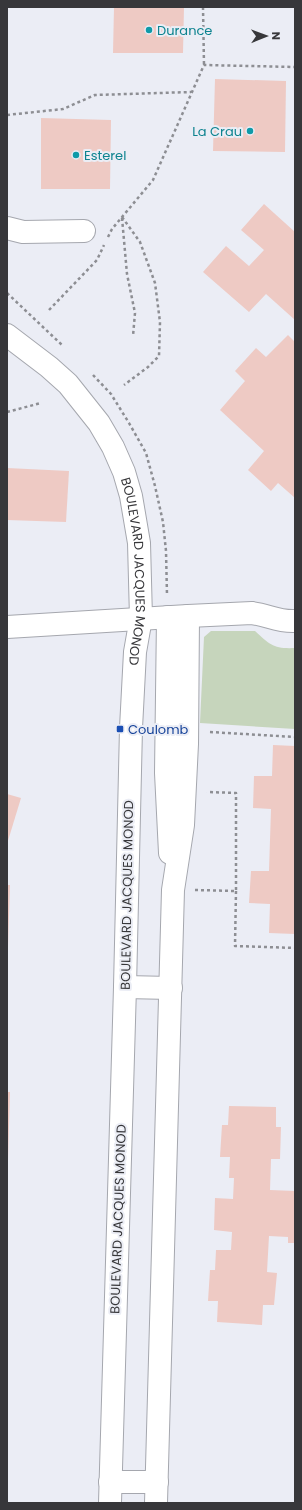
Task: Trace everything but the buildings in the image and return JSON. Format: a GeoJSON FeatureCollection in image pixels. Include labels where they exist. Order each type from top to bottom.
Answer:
{"type":"FeatureCollection","features":[{"type":"Feature","properties":{"kind":"street"},"geometry":{"type":"LineString","coordinates":[[7,228],[23,232],[84,231]]}},
{"type":"Feature","properties":{"kind":"street","name":"BOULEVARD JACQUES MONOD"},"geometry":{"type":"LineString","coordinates":[[7,335],[49,367],[68,384],[99,423],[113,447],[125,478],[136,518],[139,542],[141,568],[141,618],[135,652],[131,728],[110,1492]]}},
{"type":"Feature","properties":{"kind":"street"},"geometry":{"type":"LineString","coordinates":[[7,627],[141,618],[252,613],[285,622],[295,621]]}},
{"type":"Feature","properties":{"kind":"street"},"geometry":{"type":"LineString","coordinates":[[173,890],[183,825],[189,653],[178,616]]}},
{"type":"Feature","properties":{"kind":"street"},"geometry":{"type":"LineString","coordinates":[[110,1492],[157,1492],[173,890],[166,773],[178,616]]}},
{"type":"Feature","properties":{"kind":"street"},"geometry":{"type":"LineString","coordinates":[[125,987],[171,988]]}},
{"type":"Feature","properties":{"kind":"path"},"geometry":{"type":"LineString","coordinates":[[49,310],[97,260],[112,229],[153,180],[204,65],[203,7]]}},
{"type":"Feature","properties":{"kind":"path"},"geometry":{"type":"LineString","coordinates":[[204,65],[295,67]]}},
{"type":"Feature","properties":{"kind":"path"},"geometry":{"type":"LineString","coordinates":[[7,115],[63,109],[95,95],[191,92]]}},
{"type":"Feature","properties":{"kind":"path"},"geometry":{"type":"LineString","coordinates":[[122,217],[127,274],[135,313],[133,336]]}},
{"type":"Feature","properties":{"kind":"path"},"geometry":{"type":"LineString","coordinates":[[122,217],[140,242],[155,283],[160,322],[159,356],[148,367],[124,385]]}},
{"type":"Feature","properties":{"kind":"path"},"geometry":{"type":"LineString","coordinates":[[7,412],[41,403]]}},
{"type":"Feature","properties":{"kind":"path"},"geometry":{"type":"LineString","coordinates":[[187,731],[295,737]]}},
{"type":"Feature","properties":{"kind":"path"},"geometry":{"type":"LineString","coordinates":[[185,791],[236,793],[235,946],[295,948]]}},
{"type":"Feature","properties":{"kind":"path"},"geometry":{"type":"LineString","coordinates":[[173,890],[236,891]]}},
{"type":"Feature","properties":{"kind":"green space"},"geometry":{"type":"Polygon","coordinates":[[[211,631],[255,631],[269,643],[277,647],[295,648],[295,729],[200,723],[204,637],[211,631]]]}},
{"type":"Feature","properties":{"kind":"place","name":"Durance"},"geometry":{"type":"Point","coordinates":[149,30]}},
{"type":"Feature","properties":{"kind":"place","name":"La Crau"},"geometry":{"type":"Point","coordinates":[250,131]}},
{"type":"Feature","properties":{"kind":"place","name":"Esterel"},"geometry":{"type":"Point","coordinates":[76,155]}},
{"type":"Feature","properties":{"kind":"place","name":"Coulomb"},"geometry":{"type":"Point","coordinates":[120,729]}}]}
